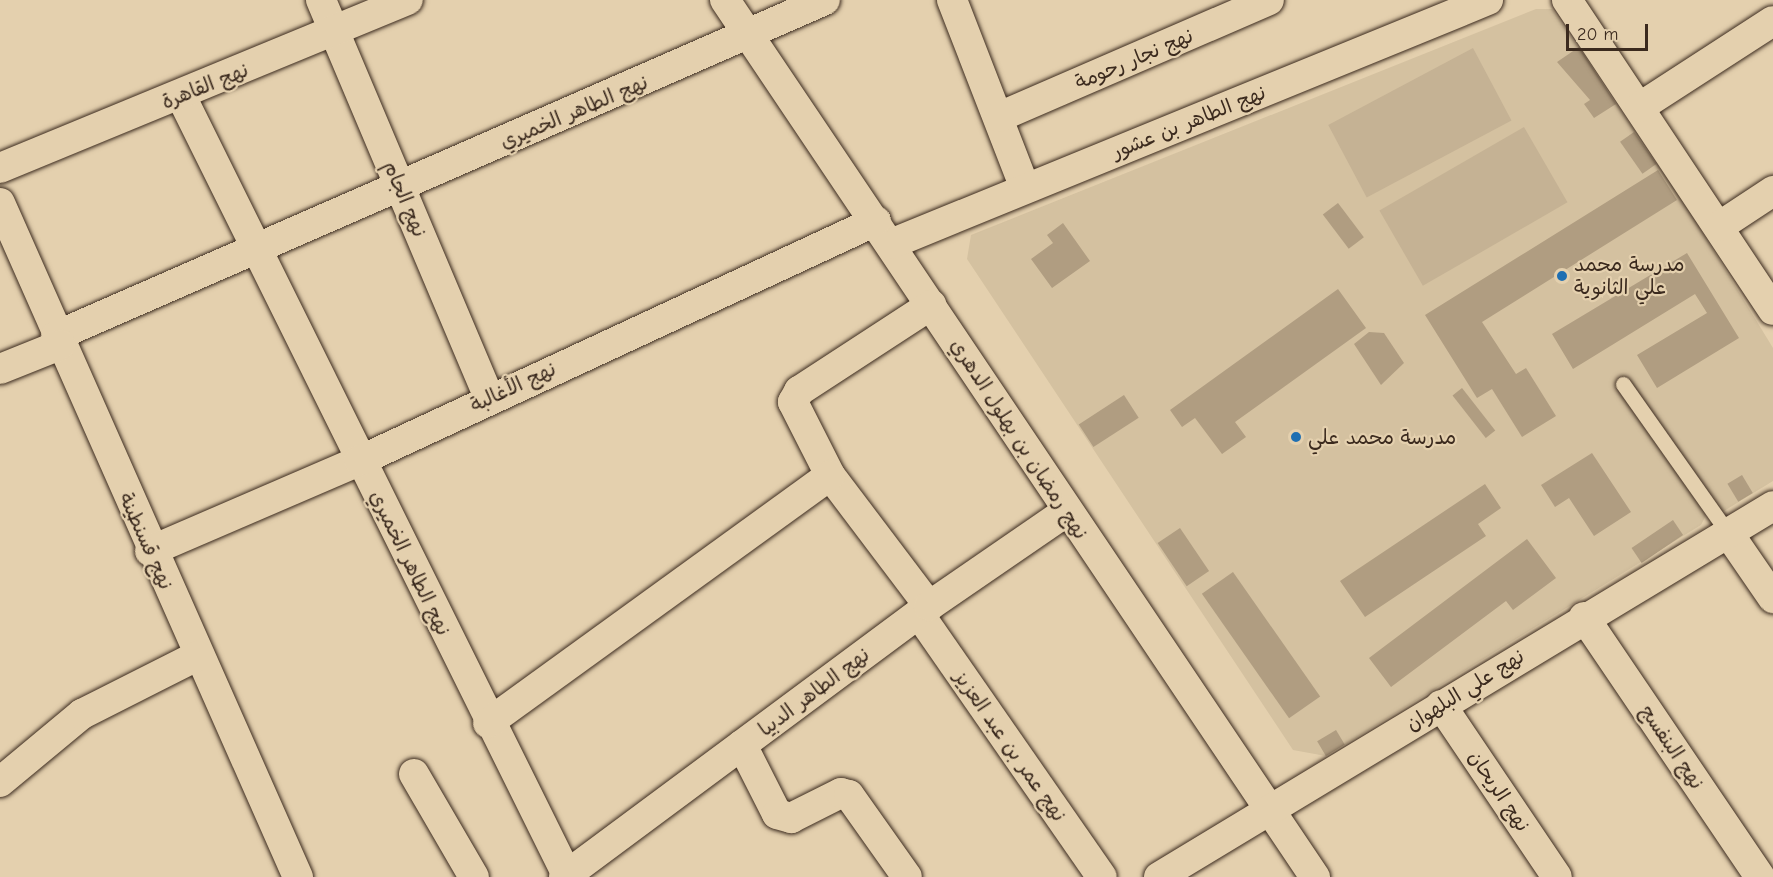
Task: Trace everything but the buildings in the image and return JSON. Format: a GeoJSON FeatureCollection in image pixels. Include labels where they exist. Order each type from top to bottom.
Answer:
{"type":"FeatureCollection","features":[{"type":"Feature","properties":{"kind":"street","name":"نهج الجام"},"geometry":{"type":"LineString","coordinates":[[321,0],[489,398]]}},
{"type":"Feature","properties":{"kind":"street","name":"نهج القاهرة"},"geometry":{"type":"LineString","coordinates":[[0,168],[182,96],[408,0]]}},
{"type":"Feature","properties":{"kind":"street","name":"نهج رمضان بن بهلول الدهري"},"geometry":{"type":"LineString","coordinates":[[725,0],[884,233],[1067,511],[1315,877]]}},
{"type":"Feature","properties":{"kind":"street","name":"نهج الطاهر الخميري"},"geometry":{"type":"LineString","coordinates":[[0,369],[255,250],[749,36],[825,0]]}},
{"type":"Feature","properties":{"kind":"street"},"geometry":{"type":"LineString","coordinates":[[952,0],[1025,188]]}},
{"type":"Feature","properties":{"kind":"street","name":"نهج نجار رحومة"},"geometry":{"type":"LineString","coordinates":[[999,117],[1269,0]]}},
{"type":"Feature","properties":{"kind":"street","name":"نهج الطاهر بن عشور"},"geometry":{"type":"LineString","coordinates":[[884,233],[1025,188],[1488,0]]}},
{"type":"Feature","properties":{"kind":"street"},"geometry":{"type":"LineString","coordinates":[[1568,0],[1719,225],[1773,310]]}},
{"type":"Feature","properties":{"kind":"street"},"geometry":{"type":"LineString","coordinates":[[1640,107],[1773,21]]}},
{"type":"Feature","properties":{"kind":"street","name":"نهج الطاهر الخميري"},"geometry":{"type":"LineString","coordinates":[[182,96],[255,250],[566,876]]}},
{"type":"Feature","properties":{"kind":"street"},"geometry":{"type":"LineString","coordinates":[[1719,225],[1773,191]]}},
{"type":"Feature","properties":{"kind":"street","name":"نهج قسنطينة"},"geometry":{"type":"LineString","coordinates":[[0,203],[150,551],[298,877]]}},
{"type":"Feature","properties":{"kind":"street","name":"نهج الأغالبة"},"geometry":{"type":"LineString","coordinates":[[150,551],[359,461],[489,398],[884,233]]}},
{"type":"Feature","properties":{"kind":"street","name":"نهج عمر بن عبد العزيز"},"geometry":{"type":"LineString","coordinates":[[931,305],[795,396],[793,410],[830,475],[924,610],[1102,877]]}},
{"type":"Feature","properties":{"kind":"street"},"geometry":{"type":"LineString","coordinates":[[488,723],[830,475]]}},
{"type":"Feature","properties":{"kind":"street","name":"نهج علي البلهوان"},"geometry":{"type":"LineString","coordinates":[[1159,877],[1584,617],[1730,534],[1773,506]]}},
{"type":"Feature","properties":{"kind":"street","name":"نهج الطاهر الدبيا"},"geometry":{"type":"LineString","coordinates":[[566,876],[924,610],[1067,511]]}},
{"type":"Feature","properties":{"kind":"street"},"geometry":{"type":"LineString","coordinates":[[1730,534],[1773,598]]}},
{"type":"Feature","properties":{"kind":"street","name":"نهج البنفسج"},"geometry":{"type":"LineString","coordinates":[[1584,617],[1760,877]]}},
{"type":"Feature","properties":{"kind":"street"},"geometry":{"type":"LineString","coordinates":[[0,782],[82,714],[198,656]]}},
{"type":"Feature","properties":{"kind":"street","name":"نهج الريحان"},"geometry":{"type":"LineString","coordinates":[[1441,705],[1557,877]]}},
{"type":"Feature","properties":{"kind":"street"},"geometry":{"type":"LineString","coordinates":[[742,745],[777,814],[791,818],[841,793],[849,795],[907,877]]}},
{"type":"Feature","properties":{"kind":"street"},"geometry":{"type":"LineString","coordinates":[[414,774],[474,877]]}},
{"type":"Feature","properties":{"kind":"lane"},"geometry":{"type":"LineString","coordinates":[[1623,384],[1730,534]]}},
{"type":"Feature","properties":{"kind":"shaded area"},"geometry":{"type":"Polygon","coordinates":[[[1536,9],[1552,9],[1693,217],[1773,348],[1773,481],[1724,511],[1708,511],[1701,525],[1326,756],[1293,750],[967,259],[971,235],[1536,9]]]}},
{"type":"Feature","properties":{"kind":"shaded area"},"geometry":{"type":"Polygon","coordinates":[[[1473,48],[1511,120],[1367,197],[1328,125],[1473,48]]]}},
{"type":"Feature","properties":{"kind":"shaded area"},"geometry":{"type":"Polygon","coordinates":[[[1524,127],[1568,202],[1423,286],[1379,210],[1524,127]]]}},
{"type":"Feature","properties":{"kind":"place","name":"مدرسة محمد علي الثانوية"},"geometry":{"type":"Point","coordinates":[1562,276]}},
{"type":"Feature","properties":{"kind":"place","name":"مدرسة محمد علي"},"geometry":{"type":"Point","coordinates":[1296,437]}}]}
